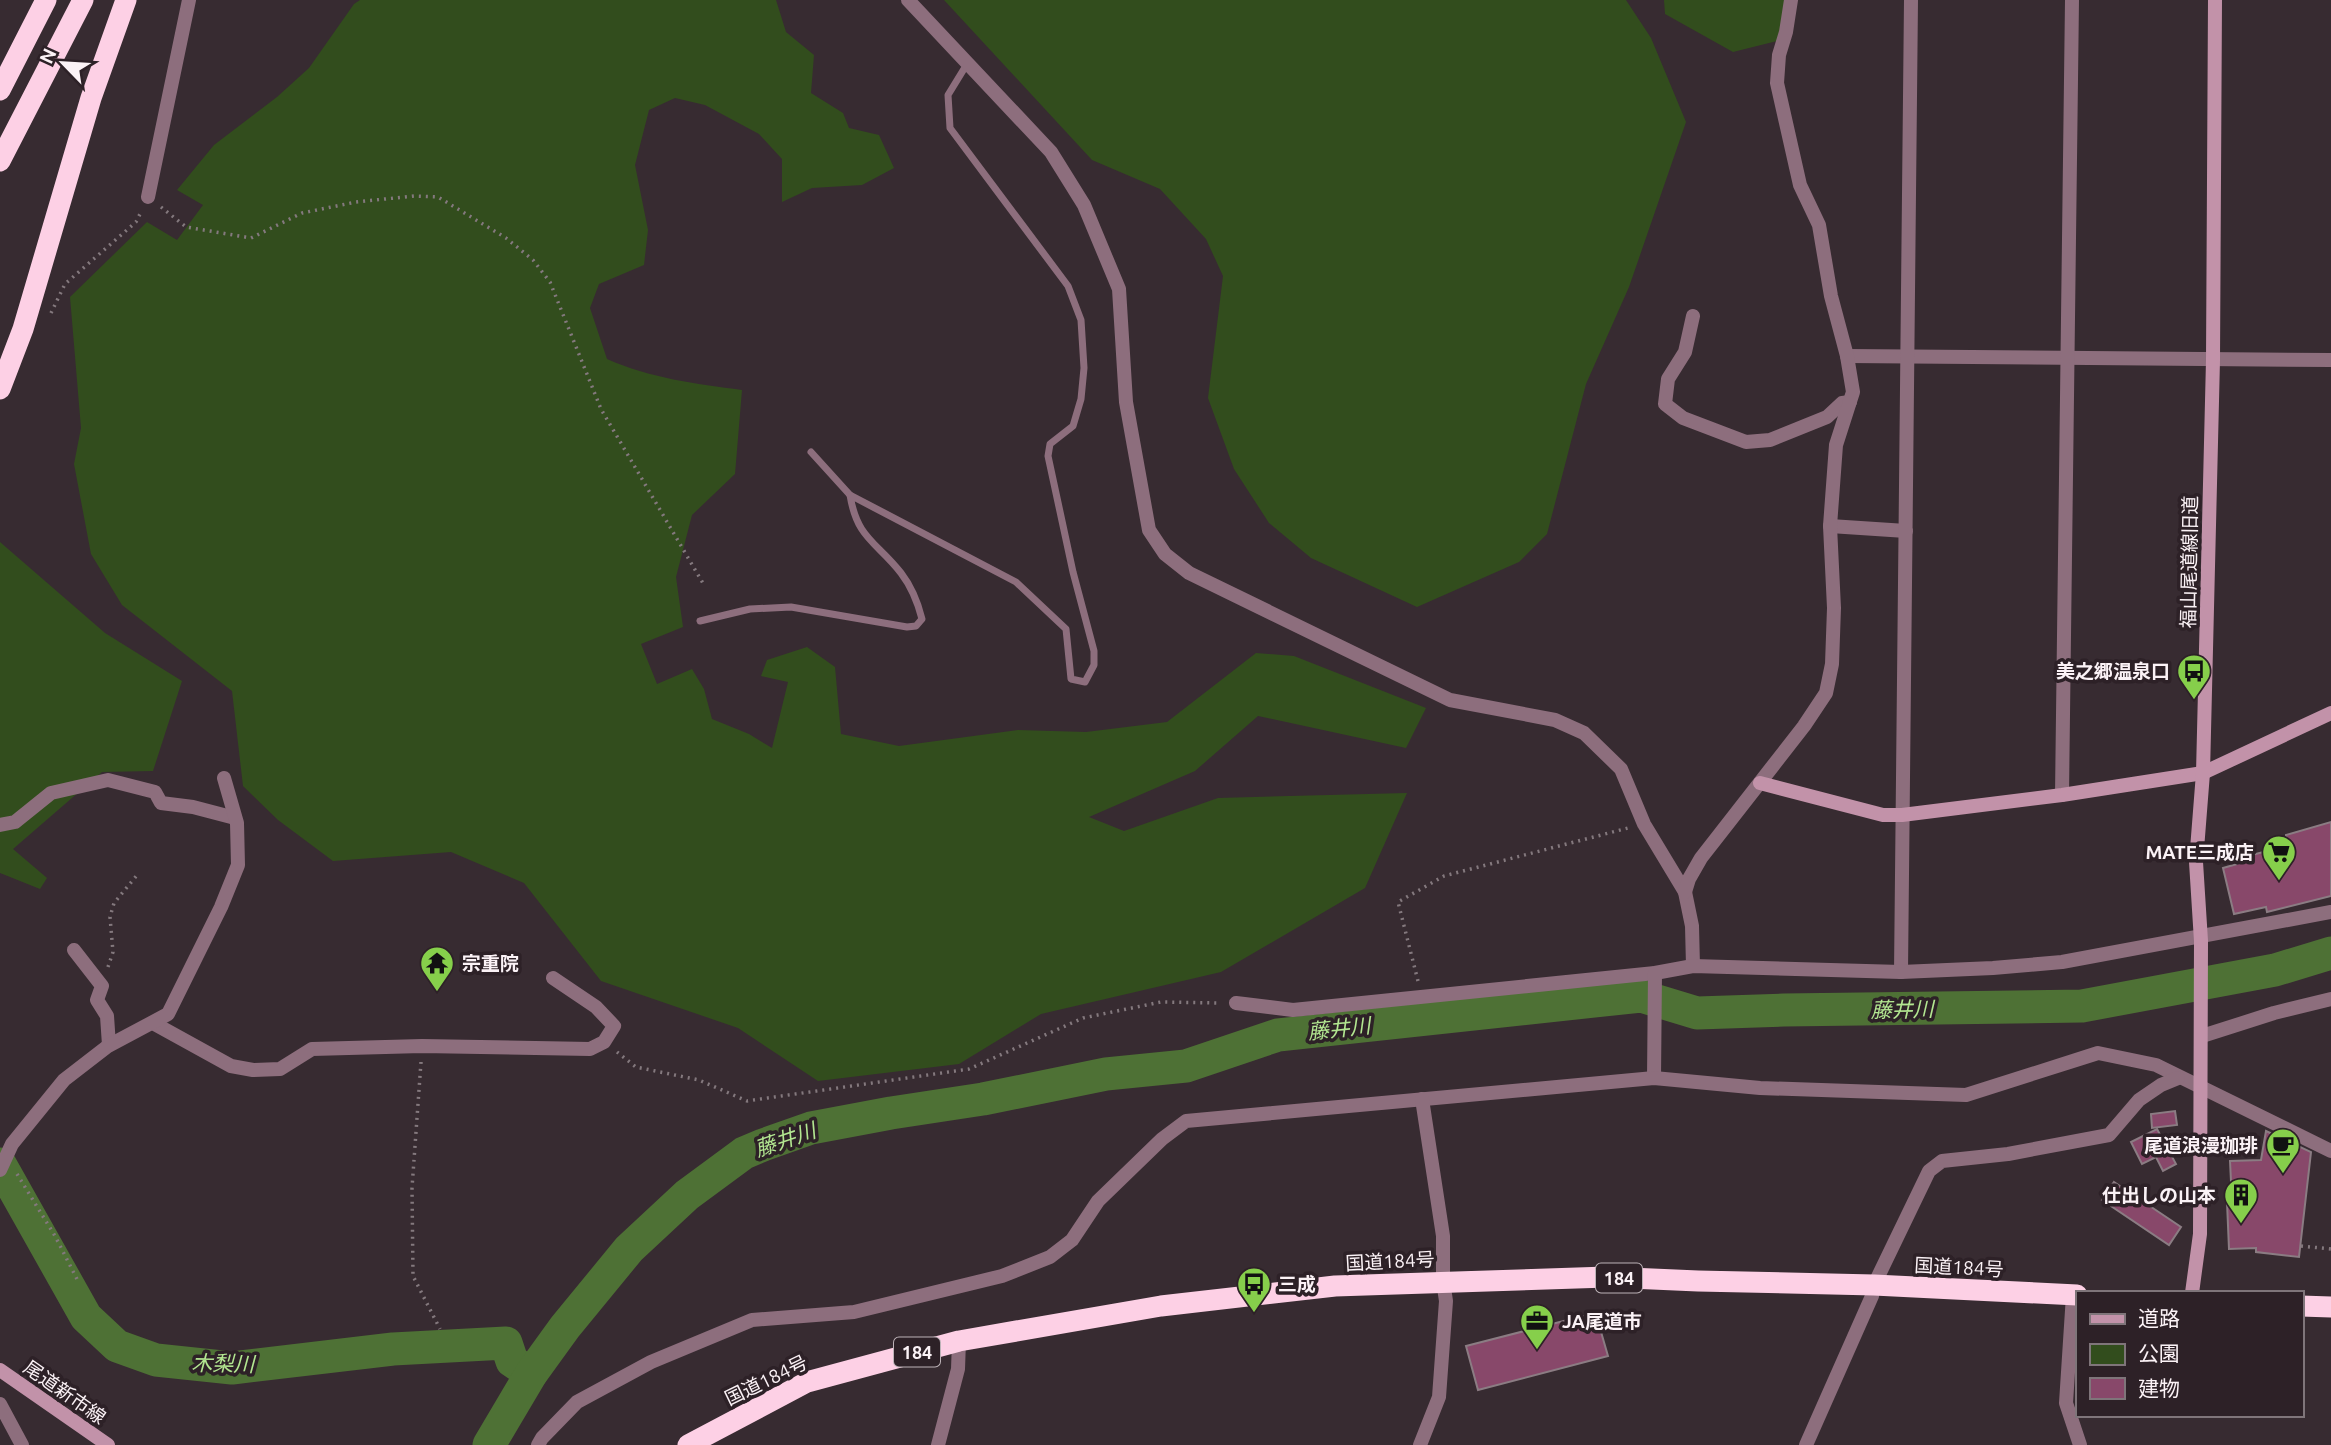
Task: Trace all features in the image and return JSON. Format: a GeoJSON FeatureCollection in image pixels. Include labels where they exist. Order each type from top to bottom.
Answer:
{"type":"FeatureCollection","features":[{"type":"Feature","properties":{"kind":"highway"},"geometry":{"type":"LineString","coordinates":[[0,90],[46,0]]}},
{"type":"Feature","properties":{"kind":"highway"},"geometry":{"type":"LineString","coordinates":[[0,161],[83,0]]}},
{"type":"Feature","properties":{"kind":"highway"},"geometry":{"type":"LineString","coordinates":[[0,388],[23,329],[91,98],[126,0]]}},
{"type":"Feature","properties":{"kind":"highway","name":"国道184号"},"geometry":{"type":"LineString","coordinates":[[688,1445],[807,1382],[959,1341],[1161,1306],[1335,1286],[1607,1277],[1874,1285],[2075,1295]]}},
{"type":"Feature","properties":{"kind":"highway"},"geometry":{"type":"LineString","coordinates":[[2303,1306],[2331,1307]]}},
{"type":"Feature","properties":{"kind":"street"},"geometry":{"type":"LineString","coordinates":[[148,197],[189,0]]}},
{"type":"Feature","properties":{"kind":"street"},"geometry":{"type":"LineString","coordinates":[[908,0],[1051,152],[1084,205],[1119,289],[1126,402],[1135,459],[1149,530],[1165,554],[1189,573],[1450,700],[1555,720],[1584,733],[1621,769],[1644,824],[1685,892],[1692,926],[1693,966]]}},
{"type":"Feature","properties":{"kind":"street"},"geometry":{"type":"LineString","coordinates":[[1685,892],[1701,858],[1826,694],[1832,664],[1830,526],[1836,445],[1853,392],[1847,356],[1831,296],[1819,225],[1800,185],[1777,82],[1779,55],[1791,0]]}},
{"type":"Feature","properties":{"kind":"street"},"geometry":{"type":"LineString","coordinates":[[1900,972],[1912,0]]}},
{"type":"Feature","properties":{"kind":"street"},"geometry":{"type":"LineString","coordinates":[[2062,795],[2072,0]]}},
{"type":"Feature","properties":{"kind":"street","name":"福山尾道線旧道"},"geometry":{"type":"LineString","coordinates":[[2192,1291],[2200,1234],[2202,1020],[2201,938],[2196,862],[2203,773],[2213,360],[2215,0]]}},
{"type":"Feature","properties":{"kind":"street"},"geometry":{"type":"LineString","coordinates":[[1693,316],[1685,352],[1668,379],[1665,404],[1682,418],[1746,442],[1770,440],[1828,417],[1842,403],[1850,402]]}},
{"type":"Feature","properties":{"kind":"street"},"geometry":{"type":"LineString","coordinates":[[1847,356],[2331,360]]}},
{"type":"Feature","properties":{"kind":"street"},"geometry":{"type":"LineString","coordinates":[[1830,526],[1906,531]]}},
{"type":"Feature","properties":{"kind":"street"},"geometry":{"type":"LineString","coordinates":[[1760,783],[1883,815],[1902,815],[2062,795],[2203,773],[2331,713]]}},
{"type":"Feature","properties":{"kind":"street"},"geometry":{"type":"LineString","coordinates":[[0,1170],[11,1145],[64,1080],[109,1045],[168,1014],[221,907],[238,865],[235,818],[224,778]]}},
{"type":"Feature","properties":{"kind":"street"},"geometry":{"type":"LineString","coordinates":[[0,825],[15,822],[51,793],[108,780],[155,792],[161,803],[194,807],[235,818]]}},
{"type":"Feature","properties":{"kind":"street"},"geometry":{"type":"LineString","coordinates":[[1236,1003],[1293,1010],[1655,978],[1693,966],[1900,972],[1993,968],[2062,962],[2331,912]]}},
{"type":"Feature","properties":{"kind":"street"},"geometry":{"type":"LineString","coordinates":[[74,950],[102,986],[97,1000],[107,1016],[109,1045]]}},
{"type":"Feature","properties":{"kind":"street"},"geometry":{"type":"LineString","coordinates":[[153,1024],[231,1066],[253,1070],[281,1069],[312,1049],[422,1046],[590,1049],[604,1042],[614,1026],[596,1007],[553,978]]}},
{"type":"Feature","properties":{"kind":"street"},"geometry":{"type":"LineString","coordinates":[[1654,1078],[1655,978]]}},
{"type":"Feature","properties":{"kind":"street"},"geometry":{"type":"LineString","coordinates":[[2202,1036],[2274,1013],[2331,999]]}},
{"type":"Feature","properties":{"kind":"street"},"geometry":{"type":"LineString","coordinates":[[538,1445],[576,1402],[650,1362],[752,1320],[854,1312],[1002,1276],[1050,1258],[1072,1240],[1098,1201],[1162,1139],[1186,1121],[1654,1078],[1760,1088],[1966,1095],[2098,1053],[2156,1065],[2331,1151]]}},
{"type":"Feature","properties":{"kind":"street"},"geometry":{"type":"LineString","coordinates":[[1806,1445],[1872,1296],[1874,1285],[1929,1171],[1942,1161],[2008,1154],[2109,1135],[2139,1100],[2161,1085],[2178,1078]]}},
{"type":"Feature","properties":{"kind":"street"},"geometry":{"type":"LineString","coordinates":[[1420,1445],[1439,1397],[1446,1301],[1443,1236],[1422,1099]]}},
{"type":"Feature","properties":{"kind":"street"},"geometry":{"type":"LineString","coordinates":[[2075,1295],[2066,1403],[2080,1445]]}},
{"type":"Feature","properties":{"kind":"street"},"geometry":{"type":"LineString","coordinates":[[939,1445],[958,1369],[959,1341]]}},
{"type":"Feature","properties":{"kind":"street","name":"尾道新市線"},"geometry":{"type":"LineString","coordinates":[[0,1370],[108,1445]]}},
{"type":"Feature","properties":{"kind":"street"},"geometry":{"type":"LineString","coordinates":[[0,1404],[22,1445]]}},
{"type":"Feature","properties":{"kind":"lane"},"geometry":{"type":"LineString","coordinates":[[811,453],[850,495],[1016,582],[1066,629],[1071,679],[1086,682],[1094,664],[1094,651],[1073,572],[1048,456],[1050,444],[1073,426],[1081,399],[1084,368],[1081,320],[1068,286],[950,128],[948,95],[968,64]]}},
{"type":"Feature","properties":{"kind":"lane"},"geometry":{"type":"LineString","coordinates":[[700,621],[750,609],[790,607],[907,627],[916,626],[922,619],[918,604],[901,573],[869,542],[853,514],[850,495]]}},
{"type":"Feature","properties":{"kind":"path"},"geometry":{"type":"LineString","coordinates":[[51,313],[65,285],[136,222],[148,197],[186,228],[242,238],[251,237],[302,213],[368,201],[414,196],[438,197],[506,238],[533,260],[550,282],[601,410],[704,585]]}},
{"type":"Feature","properties":{"kind":"path"},"geometry":{"type":"LineString","coordinates":[[1422,997],[1398,902],[1444,876],[1644,824]]}},
{"type":"Feature","properties":{"kind":"path"},"geometry":{"type":"LineString","coordinates":[[102,986],[113,952],[110,917],[114,903],[138,874]]}},
{"type":"Feature","properties":{"kind":"path"},"geometry":{"type":"LineString","coordinates":[[604,1042],[636,1067],[699,1080],[747,1101],[969,1069],[1083,1018],[1161,1002],[1236,1003]]}},
{"type":"Feature","properties":{"kind":"path"},"geometry":{"type":"LineString","coordinates":[[422,1046],[412,1188],[413,1276],[440,1329]]}},
{"type":"Feature","properties":{"kind":"path"},"geometry":{"type":"LineString","coordinates":[[11,1145],[14,1170],[55,1236],[79,1283]]}},
{"type":"Feature","properties":{"kind":"path"},"geometry":{"type":"LineString","coordinates":[[2301,1246],[2331,1249]]}},
{"type":"Feature","properties":{"kind":"green space"},"geometry":{"type":"Polygon","coordinates":[[[360,0],[776,0],[786,32],[814,55],[811,93],[843,113],[849,128],[879,135],[894,168],[862,185],[812,188],[782,202],[782,159],[759,134],[705,105],[675,98],[649,110],[635,165],[648,230],[644,265],[599,284],[590,308],[607,359],[656,376],[742,390],[735,474],[692,515],[676,577],[683,627],[641,644],[657,684],[692,669],[704,689],[712,719],[749,734],[772,748],[788,682],[761,676],[767,660],[807,647],[835,667],[841,734],[899,746],[1018,730],[1086,732],[1167,722],[1256,653],[1294,656],[1426,708],[1406,748],[1258,716],[1195,771],[1089,817],[1124,831],[1218,798],[1407,793],[1365,888],[1221,972],[1041,1014],[959,1064],[818,1081],[738,1028],[601,981],[524,883],[451,852],[333,861],[278,820],[243,786],[232,691],[122,605],[91,554],[74,464],[81,428],[70,297],[147,222],[177,240],[203,205],[177,190],[214,145],[277,97],[309,68],[354,4],[360,0]]]}},
{"type":"Feature","properties":{"kind":"green space"},"geometry":{"type":"Polygon","coordinates":[[[944,0],[1626,0],[1651,38],[1686,122],[1629,287],[1586,384],[1547,534],[1519,562],[1417,607],[1311,558],[1269,523],[1234,469],[1208,398],[1223,276],[1206,239],[1160,189],[1092,160],[944,0]]]}},
{"type":"Feature","properties":{"kind":"green space"},"geometry":{"type":"Polygon","coordinates":[[[1664,0],[1791,0],[1777,41],[1733,52],[1665,14],[1664,0]]]}},
{"type":"Feature","properties":{"kind":"green space"},"geometry":{"type":"Polygon","coordinates":[[[0,542],[105,633],[182,681],[153,771],[102,772],[13,849],[47,878],[40,889],[0,873],[0,542]]]}},
{"type":"Feature","properties":{"kind":"building","name":"MATE三成店"},"geometry":{"type":"Polygon","coordinates":[[[2331,822],[2331,896],[2267,912],[2266,907],[2234,914],[2223,868],[2237,864],[2236,859],[2287,846],[2286,835],[2331,822]]]}},
{"type":"Feature","properties":{"kind":"building"},"geometry":{"type":"Polygon","coordinates":[[[2175,1111],[2177,1125],[2152,1128],[2151,1114],[2175,1111]]]}},
{"type":"Feature","properties":{"kind":"building"},"geometry":{"type":"Polygon","coordinates":[[[2157,1129],[2176,1164],[2163,1171],[2156,1157],[2142,1164],[2131,1142],[2157,1129]]]}},
{"type":"Feature","properties":{"kind":"building","name":"尾道浪漫珈琲"},"geometry":{"type":"Polygon","coordinates":[[[2266,1131],[2311,1152],[2299,1257],[2256,1252],[2256,1248],[2229,1249],[2227,1202],[2232,1202],[2230,1161],[2261,1160],[2266,1131]]]}},
{"type":"Feature","properties":{"kind":"building"},"geometry":{"type":"Polygon","coordinates":[[[2114,1182],[2181,1227],[2169,1245],[2102,1200],[2114,1182]]]}},
{"type":"Feature","properties":{"kind":"building","name":"JA尾道市"},"geometry":{"type":"Polygon","coordinates":[[[1583,1316],[1599,1325],[1608,1356],[1478,1390],[1466,1346],[1583,1316]]]}},
{"type":"Feature","properties":{"kind":"waterway","name":"藤井川"},"geometry":{"type":"LineString","coordinates":[[489,1445],[531,1374],[565,1327],[629,1249],[687,1195],[744,1153],[811,1128],[983,1099],[1106,1074],[1186,1066],[1278,1035],[1641,996],[1697,1013],[2082,1006],[2275,970],[2331,953]]}},
{"type":"Feature","properties":{"kind":"waterway","name":"木梨川"},"geometry":{"type":"LineString","coordinates":[[0,1164],[86,1317],[117,1346],[156,1360],[232,1368],[393,1349],[506,1343],[512,1361],[531,1374]]}},
{"type":"Feature","properties":{"kind":"place","name":"美之郷温泉口"},"geometry":{"type":"Point","coordinates":[2194,701]}},
{"type":"Feature","properties":{"kind":"place","name":"MATE三成店"},"geometry":{"type":"Point","coordinates":[2279,882]}},
{"type":"Feature","properties":{"kind":"place","name":"宗重院"},"geometry":{"type":"Point","coordinates":[437,993]}},
{"type":"Feature","properties":{"kind":"place","name":"尾道浪漫珈琲"},"geometry":{"type":"Point","coordinates":[2283,1175]}},
{"type":"Feature","properties":{"kind":"place","name":"仕出しの山本"},"geometry":{"type":"Point","coordinates":[2241,1225]}},
{"type":"Feature","properties":{"kind":"place","name":"三成"},"geometry":{"type":"Point","coordinates":[1254,1314]}},
{"type":"Feature","properties":{"kind":"place","name":"JA尾道市"},"geometry":{"type":"Point","coordinates":[1537,1351]}}]}
